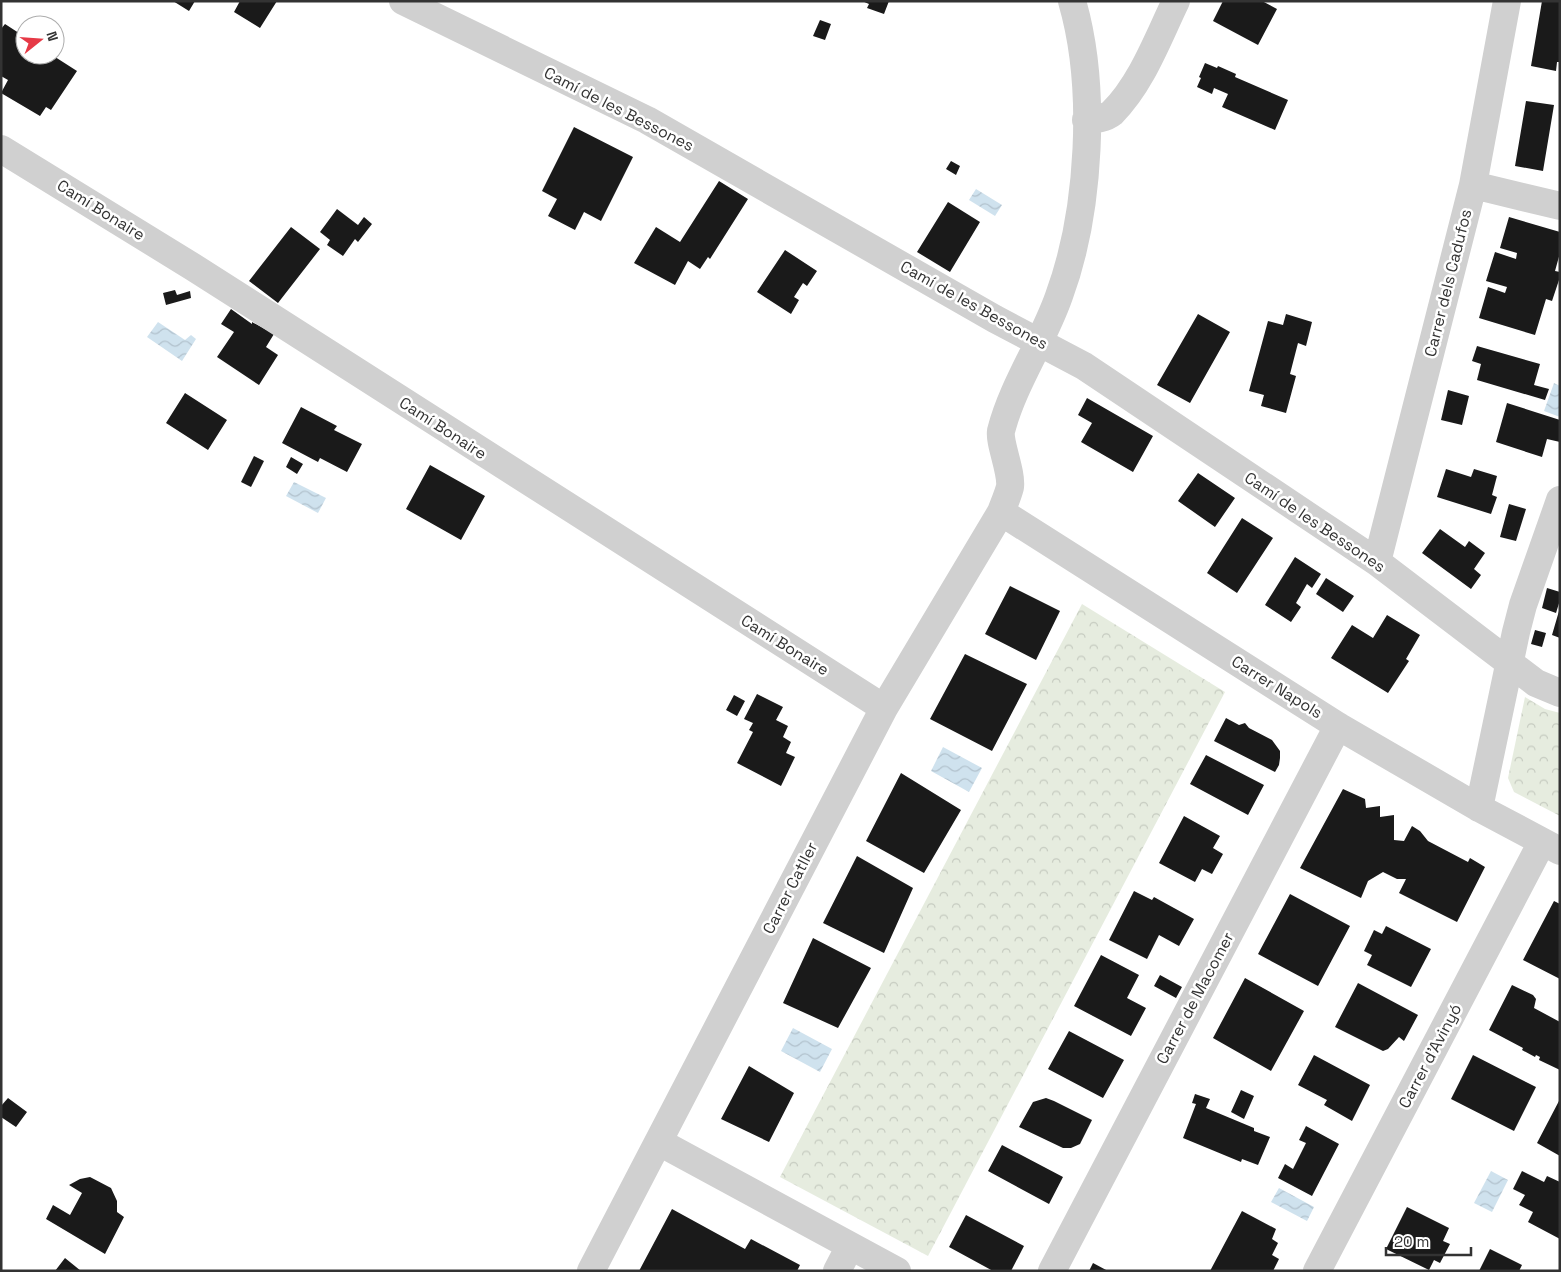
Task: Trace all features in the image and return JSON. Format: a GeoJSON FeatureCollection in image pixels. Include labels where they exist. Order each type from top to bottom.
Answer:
{"type":"FeatureCollection","features":[{"type":"Feature","properties":{"kind":"street","name":"Camí de les Bessones"},"geometry":{"type":"LineString","coordinates":[[403,1],[647,120],[995,319],[1084,366],[1377,562],[1536,683],[1560,693]]}},
{"type":"Feature","properties":{"kind":"street","name":"Carrer Catller"},"geometry":{"type":"LineString","coordinates":[[591,1271],[884,708],[1001,512],[1010,486],[1001,434],[1018,384],[1040,342],[1060,295],[1080,210],[1085,171],[1085,76],[1077,17],[1072,1]]}},
{"type":"Feature","properties":{"kind":"street"},"geometry":{"type":"LineString","coordinates":[[1086,120],[1094,120],[1110,114],[1128,92],[1142,70],[1176,1]]}},
{"type":"Feature","properties":{"kind":"street","name":"Carrer dels Cadufos"},"geometry":{"type":"LineString","coordinates":[[1377,562],[1473,185],[1507,1]]}},
{"type":"Feature","properties":{"kind":"street","name":"Camí Bonaire"},"geometry":{"type":"LineString","coordinates":[[1,149],[193,267],[884,708]]}},
{"type":"Feature","properties":{"kind":"street"},"geometry":{"type":"LineString","coordinates":[[1473,185],[1560,206]]}},
{"type":"Feature","properties":{"kind":"street"},"geometry":{"type":"LineString","coordinates":[[1479,808],[1523,605],[1560,500]]}},
{"type":"Feature","properties":{"kind":"street","name":"Carrer Napols"},"geometry":{"type":"LineString","coordinates":[[1001,512],[1338,726],[1479,808],[1551,847]]}},
{"type":"Feature","properties":{"kind":"street","name":"Carrer de Macomer"},"geometry":{"type":"LineString","coordinates":[[1052,1271],[1338,726]]}},
{"type":"Feature","properties":{"kind":"street","name":"Carrer d’Avinyó"},"geometry":{"type":"LineString","coordinates":[[1317,1271],[1551,847]]}},
{"type":"Feature","properties":{"kind":"street"},"geometry":{"type":"LineString","coordinates":[[659,1142],[897,1271]]}},
{"type":"Feature","properties":{"kind":"street"},"geometry":{"type":"LineString","coordinates":[[837,1271],[850,1246]]}},
{"type":"Feature","properties":{"kind":"green space"},"geometry":{"type":"Polygon","coordinates":[[[1082,604],[1225,692],[928,1256],[780,1177],[1082,604]]]}},
{"type":"Feature","properties":{"kind":"green space"},"geometry":{"type":"Polygon","coordinates":[[[1525,697],[1545,709],[1560,713],[1560,816],[1514,792],[1508,778],[1525,697]]]}},
{"type":"Feature","properties":{"kind":"water"},"geometry":{"type":"Polygon","coordinates":[[[976,189],[1002,205],[995,216],[969,200],[976,189]]]}},
{"type":"Feature","properties":{"kind":"water"},"geometry":{"type":"Polygon","coordinates":[[[158,322],[185,340],[191,335],[196,339],[182,361],[147,337],[158,322]]]}},
{"type":"Feature","properties":{"kind":"water"},"geometry":{"type":"Polygon","coordinates":[[[1554,383],[1560,386],[1560,417],[1544,411],[1554,383]]]}},
{"type":"Feature","properties":{"kind":"water"},"geometry":{"type":"Polygon","coordinates":[[[294,482],[326,498],[318,513],[286,496],[294,482]]]}},
{"type":"Feature","properties":{"kind":"water"},"geometry":{"type":"Polygon","coordinates":[[[943,747],[982,768],[969,792],[931,771],[943,747]]]}},
{"type":"Feature","properties":{"kind":"water"},"geometry":{"type":"Polygon","coordinates":[[[793,1028],[832,1049],[820,1072],[781,1051],[793,1028]]]}},
{"type":"Feature","properties":{"kind":"water"},"geometry":{"type":"Polygon","coordinates":[[[1491,1171],[1508,1180],[1492,1212],[1474,1203],[1491,1171]]]}},
{"type":"Feature","properties":{"kind":"water"},"geometry":{"type":"Polygon","coordinates":[[[1279,1188],[1314,1207],[1307,1221],[1271,1202],[1279,1188]]]}},
{"type":"Feature","properties":{"kind":"building"},"geometry":{"type":"Polygon","coordinates":[[[173,1],[195,1],[189,11],[173,1]]]}},
{"type":"Feature","properties":{"kind":"building"},"geometry":{"type":"Polygon","coordinates":[[[240,1],[277,1],[260,28],[234,12],[240,1]]]}},
{"type":"Feature","properties":{"kind":"building"},"geometry":{"type":"Polygon","coordinates":[[[862,1],[889,1],[884,14],[867,8],[869,4],[862,1]]]}},
{"type":"Feature","properties":{"kind":"building"},"geometry":{"type":"Polygon","coordinates":[[[1223,1],[1262,1],[1277,9],[1258,45],[1213,21],[1223,1]]]}},
{"type":"Feature","properties":{"kind":"building"},"geometry":{"type":"Polygon","coordinates":[[[1542,1],[1560,1],[1560,62],[1557,62],[1556,71],[1531,66],[1542,1]]]}},
{"type":"Feature","properties":{"kind":"building"},"geometry":{"type":"Polygon","coordinates":[[[820,20],[831,24],[825,40],[813,36],[820,20]]]}},
{"type":"Feature","properties":{"kind":"building"},"geometry":{"type":"Polygon","coordinates":[[[5,24],[15,30],[15,65],[65,65],[65,63],[77,71],[51,110],[46,107],[40,116],[1,93],[8,80],[1,76],[1,29],[5,24]]]}},
{"type":"Feature","properties":{"kind":"building"},"geometry":{"type":"Polygon","coordinates":[[[1205,63],[1217,68],[1218,66],[1236,74],[1235,77],[1288,100],[1275,130],[1222,107],[1228,94],[1214,88],[1212,94],[1197,87],[1205,63]]]}},
{"type":"Feature","properties":{"kind":"building"},"geometry":{"type":"Polygon","coordinates":[[[1526,101],[1554,105],[1543,171],[1515,166],[1526,101]]]}},
{"type":"Feature","properties":{"kind":"building"},"geometry":{"type":"Polygon","coordinates":[[[574,127],[633,157],[601,221],[584,212],[575,230],[548,216],[557,199],[542,191],[574,127]]]}},
{"type":"Feature","properties":{"kind":"building"},"geometry":{"type":"Polygon","coordinates":[[[951,161],[960,166],[956,175],[946,169],[951,161]]]}},
{"type":"Feature","properties":{"kind":"building"},"geometry":{"type":"Polygon","coordinates":[[[719,181],[748,199],[710,259],[708,257],[700,269],[688,261],[675,285],[634,263],[656,227],[680,242],[719,181]]]}},
{"type":"Feature","properties":{"kind":"building"},"geometry":{"type":"Polygon","coordinates":[[[948,202],[980,222],[950,272],[917,252],[948,202]]]}},
{"type":"Feature","properties":{"kind":"building"},"geometry":{"type":"Polygon","coordinates":[[[337,209],[358,225],[364,217],[372,224],[358,242],[355,239],[343,256],[327,245],[330,240],[320,232],[337,209]]]}},
{"type":"Feature","properties":{"kind":"building"},"geometry":{"type":"Polygon","coordinates":[[[1509,217],[1560,232],[1560,253],[1555,271],[1560,272],[1560,277],[1552,301],[1546,299],[1535,335],[1479,318],[1488,287],[1505,293],[1507,287],[1486,281],[1495,252],[1516,259],[1517,253],[1500,248],[1509,217]]]}},
{"type":"Feature","properties":{"kind":"building"},"geometry":{"type":"Polygon","coordinates":[[[291,227],[320,249],[278,303],[249,281],[291,227]]]}},
{"type":"Feature","properties":{"kind":"building"},"geometry":{"type":"Polygon","coordinates":[[[785,250],[817,271],[807,286],[803,283],[794,297],[799,300],[791,314],[757,292],[785,250]]]}},
{"type":"Feature","properties":{"kind":"building"},"geometry":{"type":"Polygon","coordinates":[[[175,290],[177,295],[190,291],[191,298],[166,305],[163,293],[175,290]]]}},
{"type":"Feature","properties":{"kind":"building"},"geometry":{"type":"Polygon","coordinates":[[[231,309],[252,324],[252,322],[274,334],[266,347],[278,355],[259,385],[217,357],[234,332],[221,324],[231,309]]]}},
{"type":"Feature","properties":{"kind":"building"},"geometry":{"type":"Polygon","coordinates":[[[1198,314],[1230,332],[1190,403],[1157,385],[1198,314]]]}},
{"type":"Feature","properties":{"kind":"building"},"geometry":{"type":"Polygon","coordinates":[[[1286,314],[1312,322],[1306,346],[1298,343],[1290,374],[1296,376],[1286,413],[1261,406],[1264,395],[1249,391],[1268,321],[1283,325],[1286,314]]]}},
{"type":"Feature","properties":{"kind":"building"},"geometry":{"type":"Polygon","coordinates":[[[1477,346],[1540,364],[1534,385],[1549,389],[1545,400],[1477,380],[1481,364],[1472,361],[1477,346]]]}},
{"type":"Feature","properties":{"kind":"building"},"geometry":{"type":"Polygon","coordinates":[[[1448,390],[1469,396],[1462,425],[1441,420],[1448,390]]]}},
{"type":"Feature","properties":{"kind":"building"},"geometry":{"type":"Polygon","coordinates":[[[185,393],[227,420],[208,450],[166,423],[185,393]]]}},
{"type":"Feature","properties":{"kind":"building"},"geometry":{"type":"Polygon","coordinates":[[[1087,398],[1153,436],[1133,472],[1081,442],[1092,423],[1078,415],[1087,398]]]}},
{"type":"Feature","properties":{"kind":"building"},"geometry":{"type":"Polygon","coordinates":[[[1507,403],[1560,420],[1560,442],[1547,439],[1542,457],[1496,442],[1507,403]]]}},
{"type":"Feature","properties":{"kind":"building"},"geometry":{"type":"Polygon","coordinates":[[[301,407],[337,426],[334,430],[362,444],[347,472],[320,458],[318,462],[282,443],[301,407]]]}},
{"type":"Feature","properties":{"kind":"building"},"geometry":{"type":"Polygon","coordinates":[[[254,456],[264,461],[251,487],[241,482],[254,456]]]}},
{"type":"Feature","properties":{"kind":"building"},"geometry":{"type":"Polygon","coordinates":[[[291,457],[303,464],[297,474],[286,467],[291,457]]]}},
{"type":"Feature","properties":{"kind":"building"},"geometry":{"type":"Polygon","coordinates":[[[430,465],[485,496],[461,540],[406,509],[430,465]]]}},
{"type":"Feature","properties":{"kind":"building"},"geometry":{"type":"Polygon","coordinates":[[[1446,469],[1471,477],[1474,469],[1497,476],[1492,495],[1497,497],[1491,514],[1437,497],[1446,469]]]}},
{"type":"Feature","properties":{"kind":"building"},"geometry":{"type":"Polygon","coordinates":[[[1198,473],[1235,498],[1215,527],[1178,501],[1198,473]]]}},
{"type":"Feature","properties":{"kind":"building"},"geometry":{"type":"Polygon","coordinates":[[[1509,504],[1526,509],[1516,541],[1500,537],[1509,504]]]}},
{"type":"Feature","properties":{"kind":"building"},"geometry":{"type":"Polygon","coordinates":[[[1242,518],[1273,538],[1237,593],[1207,573],[1242,518]]]}},
{"type":"Feature","properties":{"kind":"building"},"geometry":{"type":"Polygon","coordinates":[[[1440,529],[1465,547],[1469,541],[1485,553],[1474,569],[1481,575],[1471,589],[1422,553],[1440,529]]]}},
{"type":"Feature","properties":{"kind":"building"},"geometry":{"type":"Polygon","coordinates":[[[1295,557],[1321,574],[1312,588],[1307,584],[1296,603],[1301,607],[1291,622],[1265,605],[1295,557]]]}},
{"type":"Feature","properties":{"kind":"building"},"geometry":{"type":"Polygon","coordinates":[[[1326,578],[1354,596],[1343,612],[1316,594],[1326,578]]]}},
{"type":"Feature","properties":{"kind":"building"},"geometry":{"type":"Polygon","coordinates":[[[1010,586],[1060,611],[1036,660],[985,634],[1010,586]]]}},
{"type":"Feature","properties":{"kind":"building"},"geometry":{"type":"Polygon","coordinates":[[[1547,588],[1560,592],[1556,613],[1542,608],[1547,588]]]}},
{"type":"Feature","properties":{"kind":"building"},"geometry":{"type":"Polygon","coordinates":[[[1560,611],[1560,638],[1552,635],[1560,611]]]}},
{"type":"Feature","properties":{"kind":"building"},"geometry":{"type":"Polygon","coordinates":[[[1387,615],[1420,635],[1406,659],[1409,661],[1388,693],[1331,658],[1352,625],[1373,638],[1387,615]]]}},
{"type":"Feature","properties":{"kind":"building"},"geometry":{"type":"Polygon","coordinates":[[[1535,630],[1546,633],[1542,647],[1531,644],[1535,630]]]}},
{"type":"Feature","properties":{"kind":"building"},"geometry":{"type":"Polygon","coordinates":[[[965,654],[1027,684],[992,751],[930,719],[965,654]]]}},
{"type":"Feature","properties":{"kind":"building"},"geometry":{"type":"Polygon","coordinates":[[[757,694],[783,707],[776,720],[788,726],[783,737],[791,742],[786,753],[795,757],[781,786],[737,763],[753,732],[749,730],[753,723],[744,719],[757,694]]]}},
{"type":"Feature","properties":{"kind":"building"},"geometry":{"type":"Polygon","coordinates":[[[734,695],[745,701],[737,716],[726,710],[734,695]]]}},
{"type":"Feature","properties":{"kind":"building"},"geometry":{"type":"Polygon","coordinates":[[[1226,718],[1239,725],[1245,723],[1249,728],[1272,740],[1280,751],[1279,765],[1275,772],[1214,741],[1226,718]]]}},
{"type":"Feature","properties":{"kind":"building"},"geometry":{"type":"Polygon","coordinates":[[[1206,755],[1264,785],[1248,815],[1190,784],[1206,755]]]}},
{"type":"Feature","properties":{"kind":"building"},"geometry":{"type":"Polygon","coordinates":[[[901,773],[961,810],[924,873],[866,841],[901,773]]]}},
{"type":"Feature","properties":{"kind":"building"},"geometry":{"type":"Polygon","coordinates":[[[1343,789],[1365,799],[1366,808],[1380,806],[1380,817],[1394,815],[1394,840],[1404,841],[1412,826],[1420,831],[1428,841],[1468,862],[1470,858],[1485,867],[1457,922],[1399,893],[1406,879],[1397,879],[1383,872],[1368,881],[1361,898],[1300,868],[1343,789]]]}},
{"type":"Feature","properties":{"kind":"building"},"geometry":{"type":"Polygon","coordinates":[[[1184,816],[1220,836],[1213,848],[1223,854],[1212,874],[1202,869],[1195,882],[1159,863],[1184,816]]]}},
{"type":"Feature","properties":{"kind":"building"},"geometry":{"type":"Polygon","coordinates":[[[857,856],[913,888],[884,953],[823,923],[857,856]]]}},
{"type":"Feature","properties":{"kind":"building"},"geometry":{"type":"Polygon","coordinates":[[[1134,891],[1152,900],[1154,897],[1194,919],[1179,946],[1159,935],[1147,959],[1109,940],[1134,891]]]}},
{"type":"Feature","properties":{"kind":"building"},"geometry":{"type":"Polygon","coordinates":[[[1290,894],[1350,926],[1318,986],[1258,954],[1290,894]]]}},
{"type":"Feature","properties":{"kind":"building"},"geometry":{"type":"Polygon","coordinates":[[[1554,901],[1560,904],[1560,979],[1523,960],[1554,901]]]}},
{"type":"Feature","properties":{"kind":"building"},"geometry":{"type":"Polygon","coordinates":[[[1386,926],[1431,949],[1411,987],[1367,965],[1372,955],[1364,951],[1374,930],[1382,934],[1386,926]]]}},
{"type":"Feature","properties":{"kind":"building"},"geometry":{"type":"Polygon","coordinates":[[[813,938],[871,968],[838,1028],[783,1003],[813,938]]]}},
{"type":"Feature","properties":{"kind":"building"},"geometry":{"type":"Polygon","coordinates":[[[1101,955],[1139,975],[1127,998],[1146,1008],[1131,1036],[1074,1006],[1101,955]]]}},
{"type":"Feature","properties":{"kind":"building"},"geometry":{"type":"Polygon","coordinates":[[[1160,975],[1182,987],[1176,998],[1154,986],[1160,975]]]}},
{"type":"Feature","properties":{"kind":"building"},"geometry":{"type":"Polygon","coordinates":[[[1245,978],[1304,1011],[1271,1071],[1213,1038],[1245,978]]]}},
{"type":"Feature","properties":{"kind":"building"},"geometry":{"type":"Polygon","coordinates":[[[1358,983],[1418,1015],[1404,1041],[1399,1037],[1388,1049],[1383,1051],[1335,1027],[1358,983]]]}},
{"type":"Feature","properties":{"kind":"building"},"geometry":{"type":"Polygon","coordinates":[[[1512,985],[1533,995],[1536,999],[1534,1008],[1560,1022],[1560,1070],[1539,1060],[1540,1057],[1536,1055],[1535,1057],[1522,1050],[1523,1048],[1489,1030],[1512,985]]]}},
{"type":"Feature","properties":{"kind":"building"},"geometry":{"type":"Polygon","coordinates":[[[1069,1031],[1124,1060],[1103,1098],[1048,1069],[1069,1031]]]}},
{"type":"Feature","properties":{"kind":"building"},"geometry":{"type":"Polygon","coordinates":[[[1314,1055],[1370,1085],[1352,1121],[1324,1105],[1327,1100],[1298,1085],[1314,1055]]]}},
{"type":"Feature","properties":{"kind":"building"},"geometry":{"type":"Polygon","coordinates":[[[1473,1055],[1536,1087],[1514,1131],[1451,1099],[1473,1055]]]}},
{"type":"Feature","properties":{"kind":"building"},"geometry":{"type":"Polygon","coordinates":[[[749,1066],[794,1093],[769,1142],[721,1119],[749,1066]]]}},
{"type":"Feature","properties":{"kind":"building"},"geometry":{"type":"Polygon","coordinates":[[[1241,1090],[1254,1096],[1244,1119],[1231,1112],[1241,1090]]]}},
{"type":"Feature","properties":{"kind":"building"},"geometry":{"type":"Polygon","coordinates":[[[1195,1094],[1210,1099],[1206,1108],[1254,1128],[1254,1131],[1270,1137],[1258,1165],[1242,1159],[1241,1162],[1183,1138],[1196,1104],[1192,1103],[1195,1094]]]}},
{"type":"Feature","properties":{"kind":"building"},"geometry":{"type":"Polygon","coordinates":[[[8,1098],[27,1112],[16,1127],[1,1117],[1,1106],[8,1098]]]}},
{"type":"Feature","properties":{"kind":"building"},"geometry":{"type":"Polygon","coordinates":[[[1046,1098],[1092,1120],[1080,1144],[1071,1148],[1063,1148],[1019,1127],[1033,1102],[1046,1098]]]}},
{"type":"Feature","properties":{"kind":"building"},"geometry":{"type":"Polygon","coordinates":[[[1560,1099],[1560,1156],[1537,1143],[1560,1099]]]}},
{"type":"Feature","properties":{"kind":"building"},"geometry":{"type":"Polygon","coordinates":[[[1306,1126],[1339,1144],[1312,1196],[1278,1178],[1285,1164],[1293,1169],[1306,1143],[1299,1140],[1306,1126]]]}},
{"type":"Feature","properties":{"kind":"building"},"geometry":{"type":"Polygon","coordinates":[[[1002,1145],[1063,1177],[1049,1204],[988,1171],[1002,1145]]]}},
{"type":"Feature","properties":{"kind":"building"},"geometry":{"type":"Polygon","coordinates":[[[1522,1171],[1544,1182],[1547,1176],[1560,1182],[1560,1239],[1528,1222],[1533,1212],[1519,1205],[1525,1195],[1513,1189],[1522,1171]]]}},
{"type":"Feature","properties":{"kind":"building"},"geometry":{"type":"Polygon","coordinates":[[[90,1177],[111,1188],[117,1201],[117,1212],[124,1217],[105,1254],[46,1219],[53,1205],[70,1215],[82,1193],[69,1185],[80,1179],[90,1177]]]}},
{"type":"Feature","properties":{"kind":"building"},"geometry":{"type":"Polygon","coordinates":[[[1407,1207],[1449,1228],[1443,1241],[1450,1244],[1440,1263],[1434,1260],[1429,1270],[1386,1249],[1407,1207]]]}},
{"type":"Feature","properties":{"kind":"building"},"geometry":{"type":"Polygon","coordinates":[[[672,1209],[745,1249],[751,1239],[800,1265],[797,1271],[639,1271],[672,1209]]]}},
{"type":"Feature","properties":{"kind":"building"},"geometry":{"type":"Polygon","coordinates":[[[1242,1211],[1276,1229],[1272,1239],[1278,1243],[1272,1255],[1279,1259],[1273,1271],[1210,1271],[1242,1211]]]}},
{"type":"Feature","properties":{"kind":"building"},"geometry":{"type":"Polygon","coordinates":[[[966,1215],[1024,1246],[1011,1271],[993,1271],[949,1247],[966,1215]]]}},
{"type":"Feature","properties":{"kind":"building"},"geometry":{"type":"Polygon","coordinates":[[[1490,1249],[1522,1265],[1519,1271],[1479,1271],[1490,1249]]]}},
{"type":"Feature","properties":{"kind":"building"},"geometry":{"type":"Polygon","coordinates":[[[65,1258],[81,1271],[55,1271],[65,1258]]]}},
{"type":"Feature","properties":{"kind":"building"},"geometry":{"type":"Polygon","coordinates":[[[1093,1263],[1108,1271],[1089,1271],[1093,1263]]]}}]}
